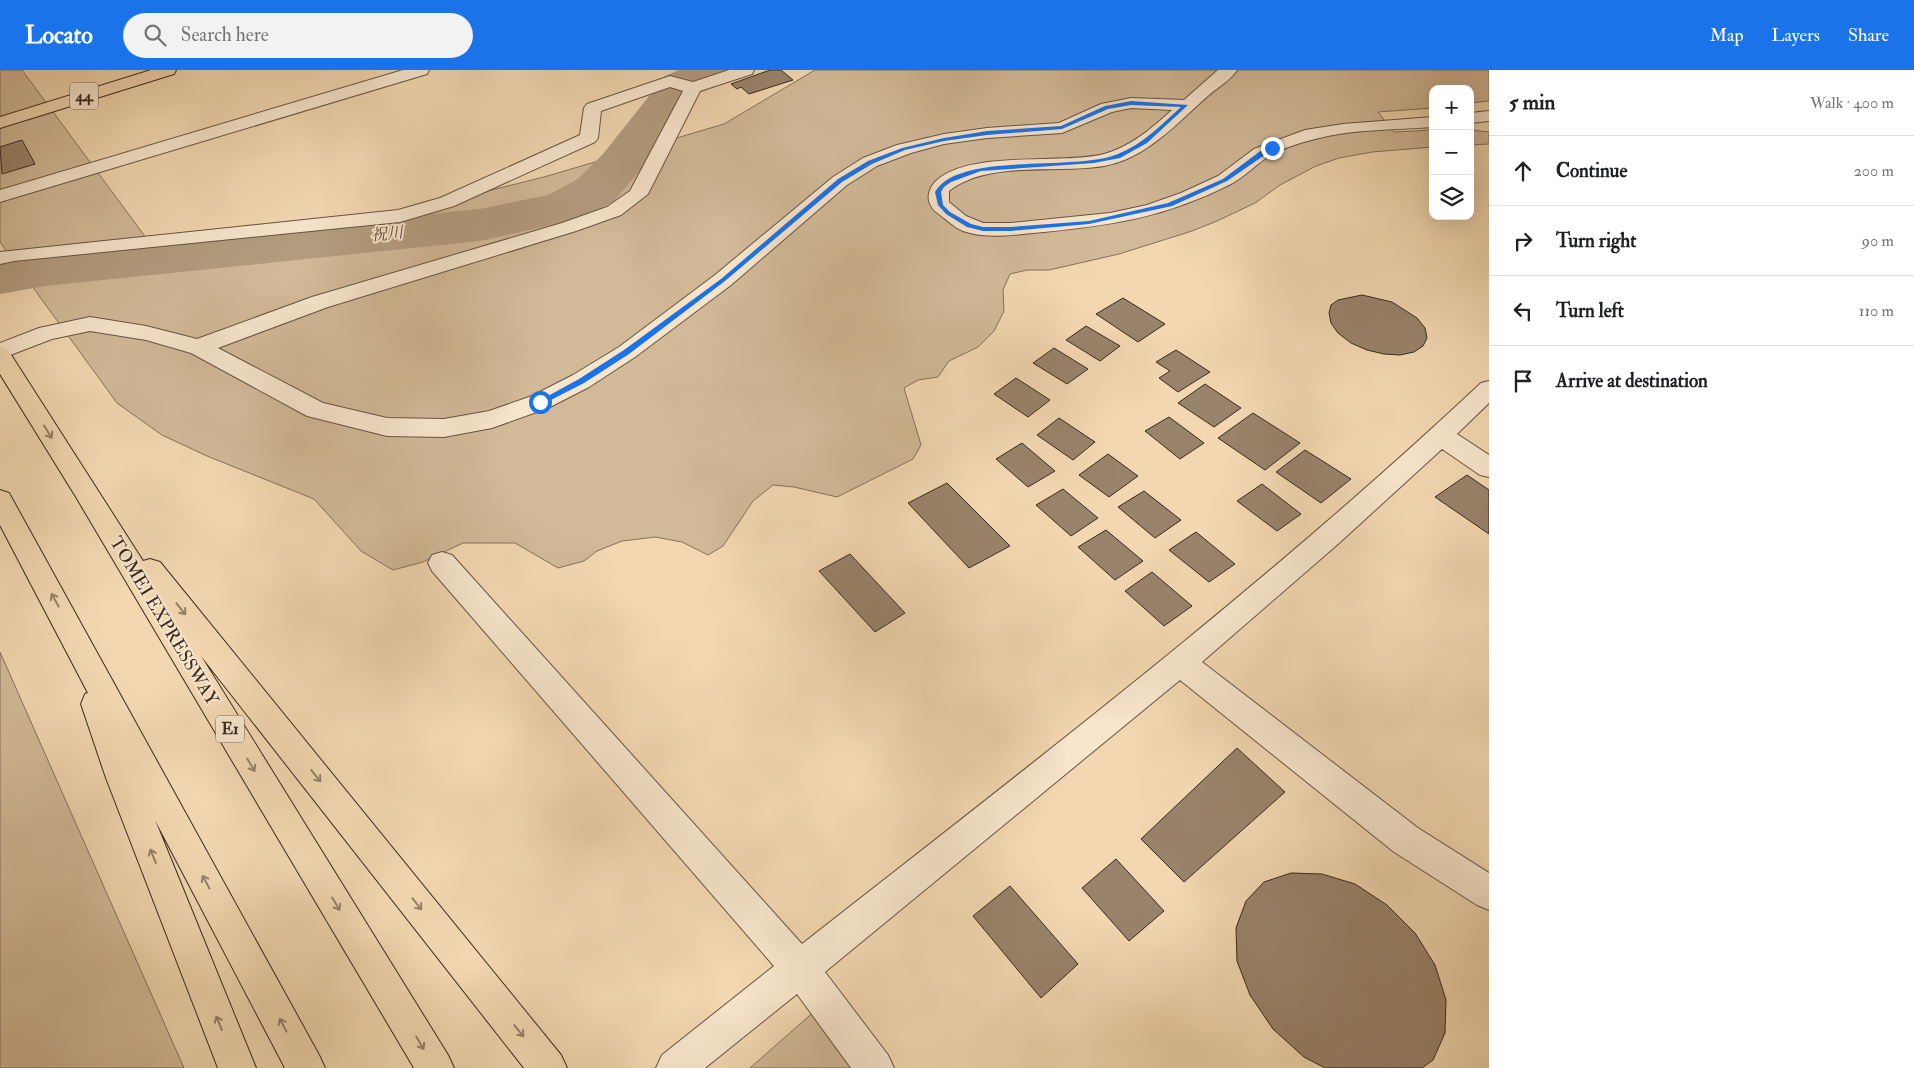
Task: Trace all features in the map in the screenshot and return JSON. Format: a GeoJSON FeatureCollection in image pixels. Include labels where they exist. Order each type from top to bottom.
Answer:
{"type":"FeatureCollection","features":[{"type":"Feature","properties":{"kind":"main road","name":"44"},"geometry":{"type":"LineString","coordinates":[[0,123],[168,70]]}},
{"type":"Feature","properties":{"kind":"main road","name":"TOMEI EXPRESSWAY"},"geometry":{"type":"LineString","coordinates":[[0,353],[435,1068]]}},
{"type":"Feature","properties":{"kind":"main road"},"geometry":{"type":"LineString","coordinates":[[84,490],[266,713],[548,1068]]}},
{"type":"Feature","properties":{"kind":"main road"},"geometry":{"type":"LineString","coordinates":[[0,500],[306,1068]]}},
{"type":"Feature","properties":{"kind":"main road"},"geometry":{"type":"LineString","coordinates":[[69,625],[122,778],[238,1068]]}},
{"type":"Feature","properties":{"kind":"street"},"geometry":{"type":"LineString","coordinates":[[0,196],[421,70]]}},
{"type":"Feature","properties":{"kind":"street"},"geometry":{"type":"LineString","coordinates":[[199,347],[243,329],[320,302],[569,227],[614,211],[638,194],[692,88],[746,70]]}},
{"type":"Feature","properties":{"kind":"street"},"geometry":{"type":"LineString","coordinates":[[1229,70],[1208,85],[1145,142],[1133,150],[1118,156],[1094,161],[1009,166],[971,172],[942,186],[938,192],[940,205],[969,226],[983,229],[1021,228],[1110,219],[1152,210],[1188,197],[1225,180],[1261,153],[1311,134],[1342,129],[1429,122]]}},
{"type":"Feature","properties":{"kind":"street"},"geometry":{"type":"LineString","coordinates":[[5,252],[408,214],[446,202],[589,138],[593,108],[668,76],[692,88]]}},
{"type":"Feature","properties":{"kind":"street"},"geometry":{"type":"LineString","coordinates":[[0,353],[47,333],[90,324],[146,333],[199,347],[316,410],[387,427],[444,428],[492,419],[540,402],[581,381],[627,352],[723,280],[840,181],[870,162],[904,149],[944,139],[987,133],[1062,128],[1107,108],[1131,103],[1186,105]]}},
{"type":"Feature","properties":{"kind":"street"},"geometry":{"type":"LineString","coordinates":[[1474,118],[1489,116]]}},
{"type":"Feature","properties":{"kind":"street"},"geometry":{"type":"LineString","coordinates":[[675,1068],[800,970],[1255,601],[1441,436],[1489,389]]}},
{"type":"Feature","properties":{"kind":"street"},"geometry":{"type":"LineString","coordinates":[[1441,436],[1489,468]]}},
{"type":"Feature","properties":{"kind":"street"},"geometry":{"type":"LineString","coordinates":[[442,563],[800,970],[875,1068]]}},
{"type":"Feature","properties":{"kind":"street"},"geometry":{"type":"LineString","coordinates":[[1181,662],[1406,840],[1489,892]]}},
{"type":"Feature","properties":{"kind":"shaded area"},"geometry":{"type":"Polygon","coordinates":[[[0,70],[22,70],[161,258],[263,247],[544,177],[724,124],[815,70],[1489,70],[1489,101],[1474,103],[1474,85],[1429,85],[1429,108],[1378,112],[1394,132],[1429,130],[1429,147],[1372,152],[1339,158],[1316,166],[1280,185],[1255,203],[1192,231],[1119,254],[1049,270],[1027,270],[1010,274],[1003,290],[1004,311],[994,331],[978,347],[949,361],[938,377],[918,380],[904,388],[921,445],[913,459],[837,497],[794,487],[773,485],[753,501],[723,546],[708,555],[682,542],[655,537],[622,541],[597,551],[584,561],[558,568],[515,543],[463,543],[423,562],[393,570],[361,551],[314,499],[207,456],[162,435],[117,403],[0,242],[0,70]]]}},
{"type":"Feature","properties":{"kind":"shaded area"},"geometry":{"type":"Polygon","coordinates":[[[1474,130],[1489,132],[1489,144],[1474,145],[1474,130]]]}},
{"type":"Feature","properties":{"kind":"shaded area"},"geometry":{"type":"Polygon","coordinates":[[[0,652],[184,1068],[0,1068],[0,652]]]}},
{"type":"Feature","properties":{"kind":"shaded area"},"geometry":{"type":"Polygon","coordinates":[[[825,1002],[875,1068],[750,1068],[825,1002]]]}},
{"type":"Feature","properties":{"kind":"building"},"geometry":{"type":"Polygon","coordinates":[[[770,70],[781,70],[793,80],[749,94],[741,87],[737,89],[731,84],[770,70]]]}},
{"type":"Feature","properties":{"kind":"building"},"geometry":{"type":"Polygon","coordinates":[[[22,140],[35,164],[2,174],[0,147],[22,140]]]}},
{"type":"Feature","properties":{"kind":"building"},"geometry":{"type":"Polygon","coordinates":[[[1362,295],[1392,302],[1417,318],[1425,328],[1427,338],[1423,346],[1414,352],[1400,355],[1384,354],[1367,350],[1351,343],[1338,333],[1331,323],[1329,313],[1331,305],[1338,300],[1362,295]]]}},
{"type":"Feature","properties":{"kind":"building"},"geometry":{"type":"Polygon","coordinates":[[[1123,298],[1165,324],[1138,342],[1096,314],[1123,298]]]}},
{"type":"Feature","properties":{"kind":"building"},"geometry":{"type":"Polygon","coordinates":[[[1086,326],[1120,346],[1100,361],[1066,340],[1086,326]]]}},
{"type":"Feature","properties":{"kind":"building"},"geometry":{"type":"Polygon","coordinates":[[[1054,348],[1088,369],[1067,384],[1033,363],[1054,348]]]}},
{"type":"Feature","properties":{"kind":"building"},"geometry":{"type":"Polygon","coordinates":[[[1176,350],[1210,372],[1178,392],[1159,378],[1170,371],[1156,362],[1176,350]]]}},
{"type":"Feature","properties":{"kind":"building"},"geometry":{"type":"Polygon","coordinates":[[[1016,378],[1050,400],[1028,417],[994,394],[1016,378]]]}},
{"type":"Feature","properties":{"kind":"building"},"geometry":{"type":"Polygon","coordinates":[[[1205,384],[1241,408],[1214,427],[1178,403],[1205,384]]]}},
{"type":"Feature","properties":{"kind":"building"},"geometry":{"type":"Polygon","coordinates":[[[1253,413],[1300,443],[1265,470],[1218,438],[1253,413]]]}},
{"type":"Feature","properties":{"kind":"building"},"geometry":{"type":"Polygon","coordinates":[[[1169,417],[1204,443],[1180,459],[1145,431],[1169,417]]]}},
{"type":"Feature","properties":{"kind":"building"},"geometry":{"type":"Polygon","coordinates":[[[1059,418],[1095,442],[1073,460],[1037,435],[1059,418]]]}},
{"type":"Feature","properties":{"kind":"building"},"geometry":{"type":"Polygon","coordinates":[[[1022,443],[1055,471],[1028,487],[996,459],[1022,443]]]}},
{"type":"Feature","properties":{"kind":"building"},"geometry":{"type":"Polygon","coordinates":[[[1305,450],[1351,479],[1321,503],[1276,472],[1305,450]]]}},
{"type":"Feature","properties":{"kind":"building"},"geometry":{"type":"Polygon","coordinates":[[[1108,454],[1138,476],[1109,497],[1079,475],[1108,454]]]}},
{"type":"Feature","properties":{"kind":"building"},"geometry":{"type":"Polygon","coordinates":[[[1467,475],[1489,490],[1489,534],[1435,497],[1467,475]]]}},
{"type":"Feature","properties":{"kind":"building"},"geometry":{"type":"Polygon","coordinates":[[[947,483],[1010,546],[969,568],[908,503],[947,483]]]}},
{"type":"Feature","properties":{"kind":"building"},"geometry":{"type":"Polygon","coordinates":[[[1262,484],[1301,514],[1277,531],[1237,501],[1262,484]]]}},
{"type":"Feature","properties":{"kind":"building"},"geometry":{"type":"Polygon","coordinates":[[[1063,489],[1098,518],[1071,536],[1036,505],[1063,489]]]}},
{"type":"Feature","properties":{"kind":"building"},"geometry":{"type":"Polygon","coordinates":[[[1144,491],[1181,520],[1155,538],[1118,507],[1144,491]]]}},
{"type":"Feature","properties":{"kind":"building"},"geometry":{"type":"Polygon","coordinates":[[[1106,530],[1143,561],[1115,580],[1078,547],[1106,530]]]}},
{"type":"Feature","properties":{"kind":"building"},"geometry":{"type":"Polygon","coordinates":[[[1196,532],[1235,564],[1209,582],[1169,550],[1196,532]]]}},
{"type":"Feature","properties":{"kind":"building"},"geometry":{"type":"Polygon","coordinates":[[[850,554],[905,613],[875,632],[819,571],[850,554]]]}},
{"type":"Feature","properties":{"kind":"building"},"geometry":{"type":"Polygon","coordinates":[[[1152,572],[1192,606],[1164,626],[1125,591],[1152,572]]]}},
{"type":"Feature","properties":{"kind":"building"},"geometry":{"type":"Polygon","coordinates":[[[1237,748],[1285,792],[1184,882],[1141,839],[1237,748]]]}},
{"type":"Feature","properties":{"kind":"building"},"geometry":{"type":"Polygon","coordinates":[[[1116,859],[1164,911],[1129,941],[1082,888],[1116,859]]]}},
{"type":"Feature","properties":{"kind":"building"},"geometry":{"type":"Polygon","coordinates":[[[1291,873],[1322,874],[1355,884],[1387,905],[1415,933],[1435,965],[1446,1000],[1445,1033],[1433,1060],[1422,1068],[1325,1068],[1304,1057],[1273,1029],[1250,995],[1237,961],[1236,928],[1246,901],[1264,882],[1291,873]]]}},
{"type":"Feature","properties":{"kind":"building"},"geometry":{"type":"Polygon","coordinates":[[[1010,886],[1078,964],[1041,998],[973,916],[1010,886]]]}},
{"type":"Feature","properties":{"kind":"waterway","name":"祝川"},"geometry":{"type":"LineString","coordinates":[[0,277],[45,269],[480,225],[564,207],[596,190],[620,164],[681,85],[718,70]]}},
{"type":"Feature","properties":{"kind":"route"},"geometry":{"type":"LineString","coordinates":[[540,402],[581,381],[627,352],[723,280],[840,181],[870,162],[904,149],[944,139],[987,133],[1062,128],[1107,108],[1131,103],[1186,105],[1145,142],[1133,150],[1118,156],[1106,160],[1009,166],[980,170],[949,181],[938,192],[940,205],[948,213],[969,226],[983,229],[1011,229],[1110,219],[1170,205],[1225,180],[1261,153],[1272,148]]}}]}
